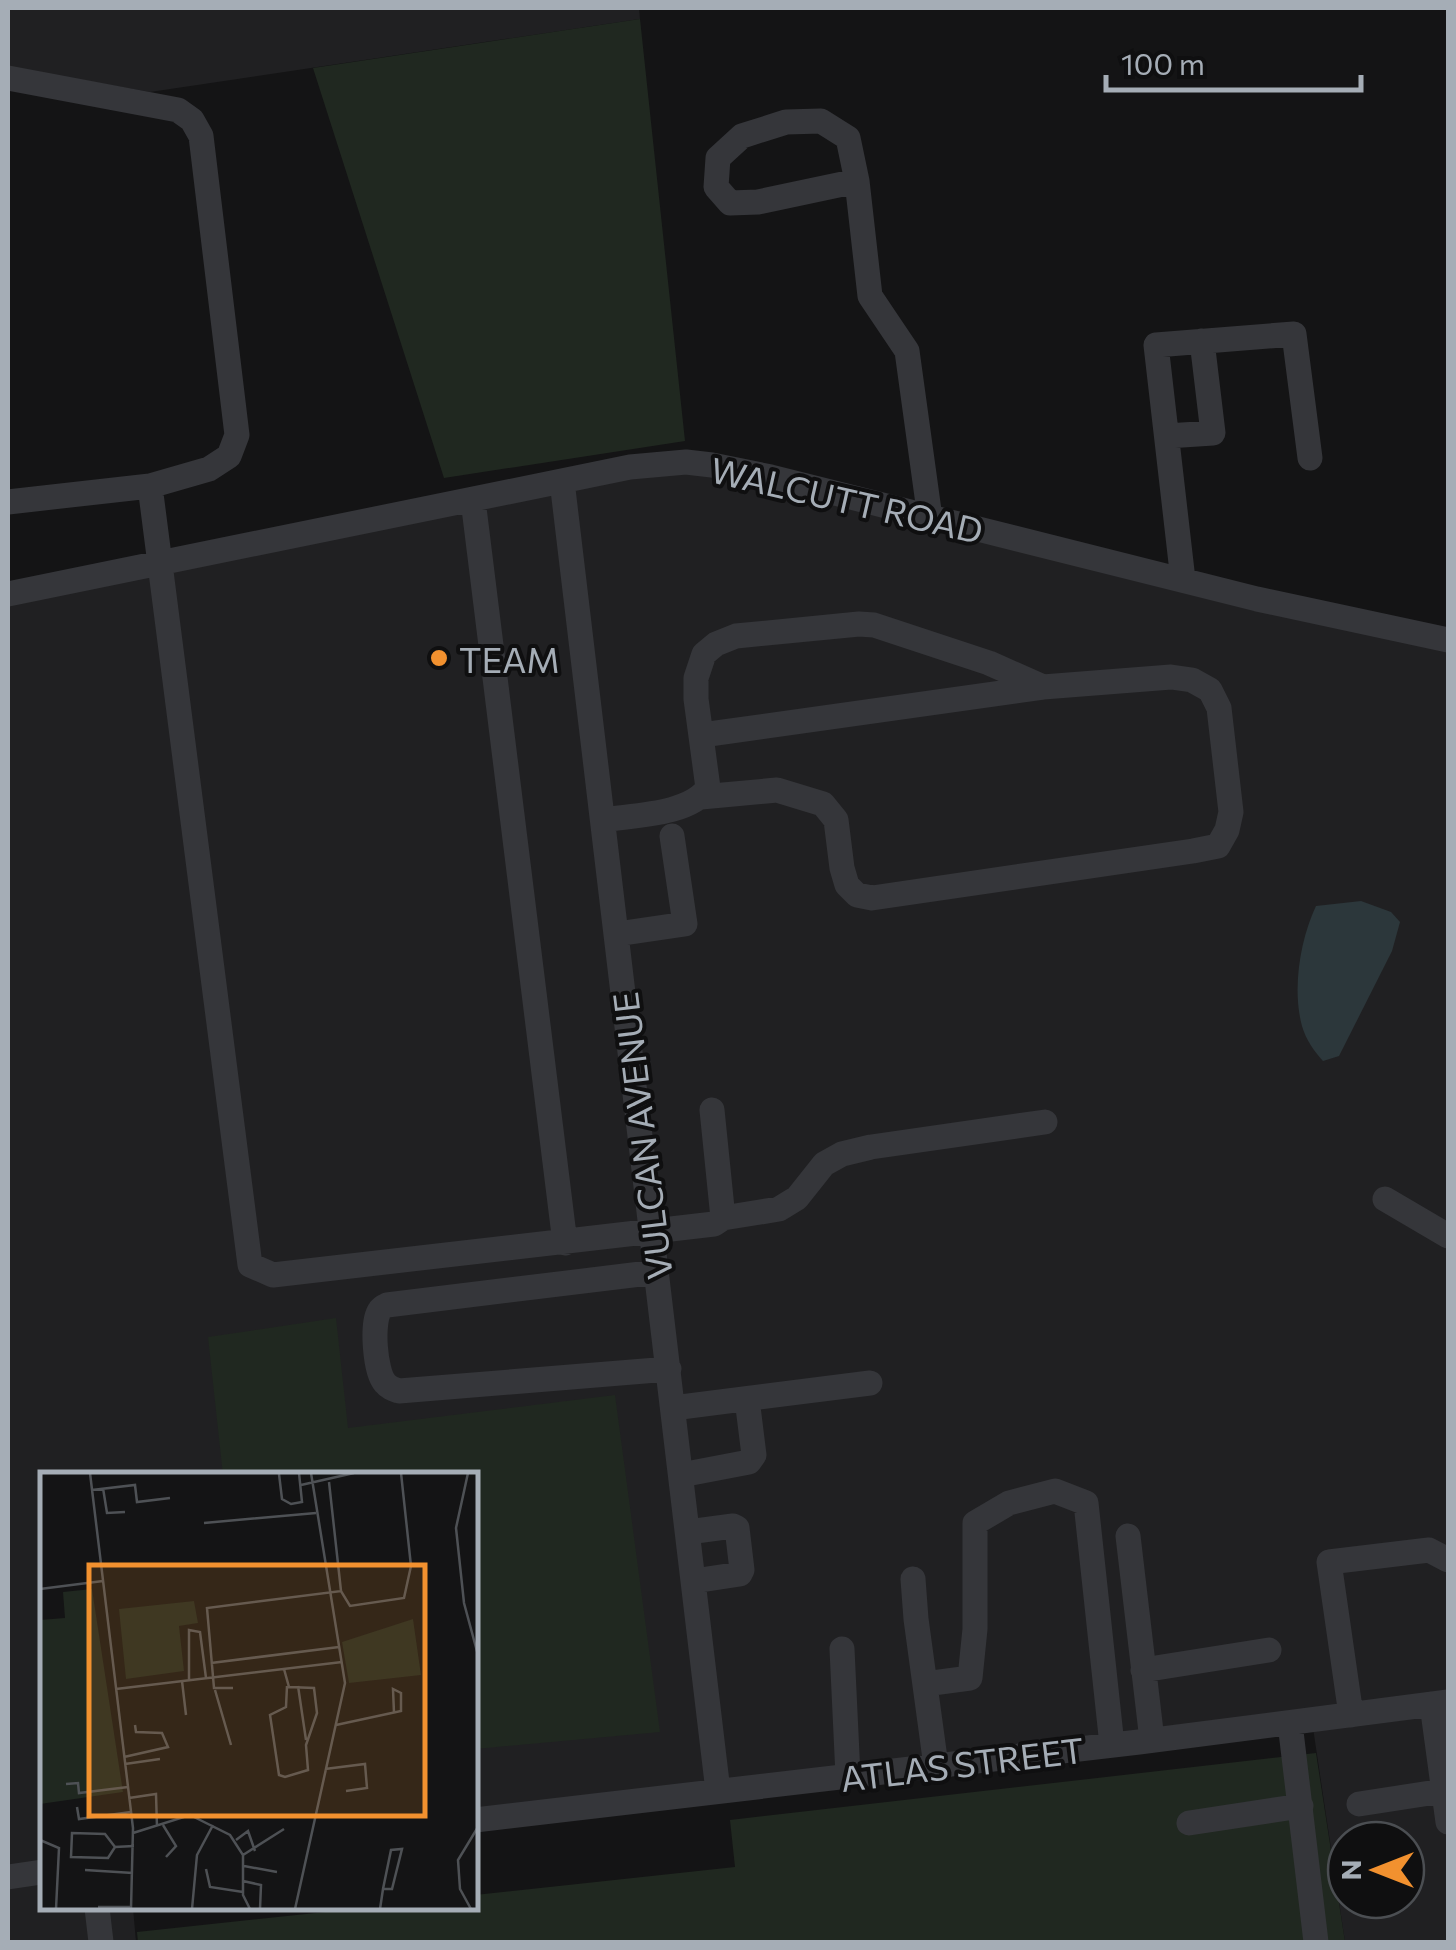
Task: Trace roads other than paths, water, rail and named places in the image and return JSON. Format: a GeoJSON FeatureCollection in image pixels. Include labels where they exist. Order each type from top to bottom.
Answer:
{"type":"FeatureCollection","features":[{"type":"Feature","properties":{"kind":"street"},"geometry":{"type":"LineString","coordinates":[[8,78],[178,110],[192,120],[201,136],[236,434],[229,456],[209,469],[150,486],[8,502]]}},
{"type":"Feature","properties":{"kind":"street"},"geometry":{"type":"LineString","coordinates":[[857,181],[758,202],[730,203],[716,187],[718,158],[742,136],[786,122],[821,121],[848,138],[857,181],[870,296],[908,351],[930,518]]}},
{"type":"Feature","properties":{"kind":"street"},"geometry":{"type":"LineString","coordinates":[[1183,580],[1156,345],[1294,334],[1310,458]]}},
{"type":"Feature","properties":{"kind":"street"},"geometry":{"type":"LineString","coordinates":[[1166,436],[1213,434],[1202,342]]}},
{"type":"Feature","properties":{"kind":"street","name":"WALCUTT ROAD"},"geometry":{"type":"LineString","coordinates":[[8,594],[630,467],[686,462],[771,477],[1183,580],[1448,640]]}},
{"type":"Feature","properties":{"kind":"street","name":"VULCAN AVENUE"},"geometry":{"type":"LineString","coordinates":[[562,481],[718,1791]]}},
{"type":"Feature","properties":{"kind":"street"},"geometry":{"type":"LineString","coordinates":[[150,486],[250,1265],[273,1276],[714,1224],[723,1218],[779,1209],[797,1198],[824,1164],[842,1154],[871,1146],[1045,1122]]}},
{"type":"Feature","properties":{"kind":"street"},"geometry":{"type":"LineString","coordinates":[[472,500],[565,1243]]}},
{"type":"Feature","properties":{"kind":"street"},"geometry":{"type":"LineString","coordinates":[[701,798],[708,788],[696,678],[704,654],[736,636],[859,624],[874,626],[988,663],[1043,687]]}},
{"type":"Feature","properties":{"kind":"street"},"geometry":{"type":"LineString","coordinates":[[603,820],[687,806],[701,798],[777,790],[823,804],[836,820],[847,885],[857,895],[872,898],[1193,852],[1218,846],[1228,830],[1231,812],[1219,708],[1210,690],[1192,680],[1171,676],[1043,687],[702,735]]}},
{"type":"Feature","properties":{"kind":"street"},"geometry":{"type":"LineString","coordinates":[[617,934],[686,924],[672,836]]}},
{"type":"Feature","properties":{"kind":"street"},"geometry":{"type":"LineString","coordinates":[[712,1110],[723,1218]]}},
{"type":"Feature","properties":{"kind":"street"},"geometry":{"type":"LineString","coordinates":[[1385,1199],[1448,1236]]}},
{"type":"Feature","properties":{"kind":"street"},"geometry":{"type":"LineString","coordinates":[[657,1272],[387,1304],[381,1309],[375,1331],[379,1371],[383,1382],[399,1391],[668,1369]]}},
{"type":"Feature","properties":{"kind":"street"},"geometry":{"type":"LineString","coordinates":[[673,1408],[870,1384]]}},
{"type":"Feature","properties":{"kind":"street"},"geometry":{"type":"LineString","coordinates":[[681,1475],[749,1462],[754,1454],[747,1399]]}},
{"type":"Feature","properties":{"kind":"street"},"geometry":{"type":"LineString","coordinates":[[925,1684],[970,1678],[975,1629],[974,1523],[1008,1503],[1056,1491],[1086,1503],[1112,1745]]}},
{"type":"Feature","properties":{"kind":"street"},"geometry":{"type":"LineString","coordinates":[[688,1532],[737,1528],[740,1574],[694,1581]]}},
{"type":"Feature","properties":{"kind":"street"},"geometry":{"type":"LineString","coordinates":[[1128,1536],[1152,1740]]}},
{"type":"Feature","properties":{"kind":"street"},"geometry":{"type":"LineString","coordinates":[[1351,1715],[1329,1562],[1429,1550],[1448,1560]]}},
{"type":"Feature","properties":{"kind":"street"},"geometry":{"type":"LineString","coordinates":[[913,1579],[936,1766]]}},
{"type":"Feature","properties":{"kind":"street"},"geometry":{"type":"LineString","coordinates":[[842,1648],[848,1776]]}},
{"type":"Feature","properties":{"kind":"street"},"geometry":{"type":"LineString","coordinates":[[1144,1670],[1268,1650]]}},
{"type":"Feature","properties":{"kind":"street"},"geometry":{"type":"LineString","coordinates":[[1440,1703],[1448,1822]]}},
{"type":"Feature","properties":{"kind":"street","name":"ATLAS STREET"},"geometry":{"type":"LineString","coordinates":[[478,1820],[1440,1703]]}},
{"type":"Feature","properties":{"kind":"street"},"geometry":{"type":"LineString","coordinates":[[1290,1723],[1316,1942]]}},
{"type":"Feature","properties":{"kind":"street"},"geometry":{"type":"LineString","coordinates":[[1358,1804],[1444,1791]]}},
{"type":"Feature","properties":{"kind":"street"},"geometry":{"type":"LineString","coordinates":[[1189,1823],[1301,1806]]}},
{"type":"Feature","properties":{"kind":"street"},"geometry":{"type":"LineString","coordinates":[[8,1876],[40,1872]]}},
{"type":"Feature","properties":{"kind":"street"},"geometry":{"type":"LineString","coordinates":[[97,1910],[102,1942]]}},
{"type":"Feature","properties":{"kind":"place","name":"TEAM"},"geometry":{"type":"Point","coordinates":[439,658]}}]}
